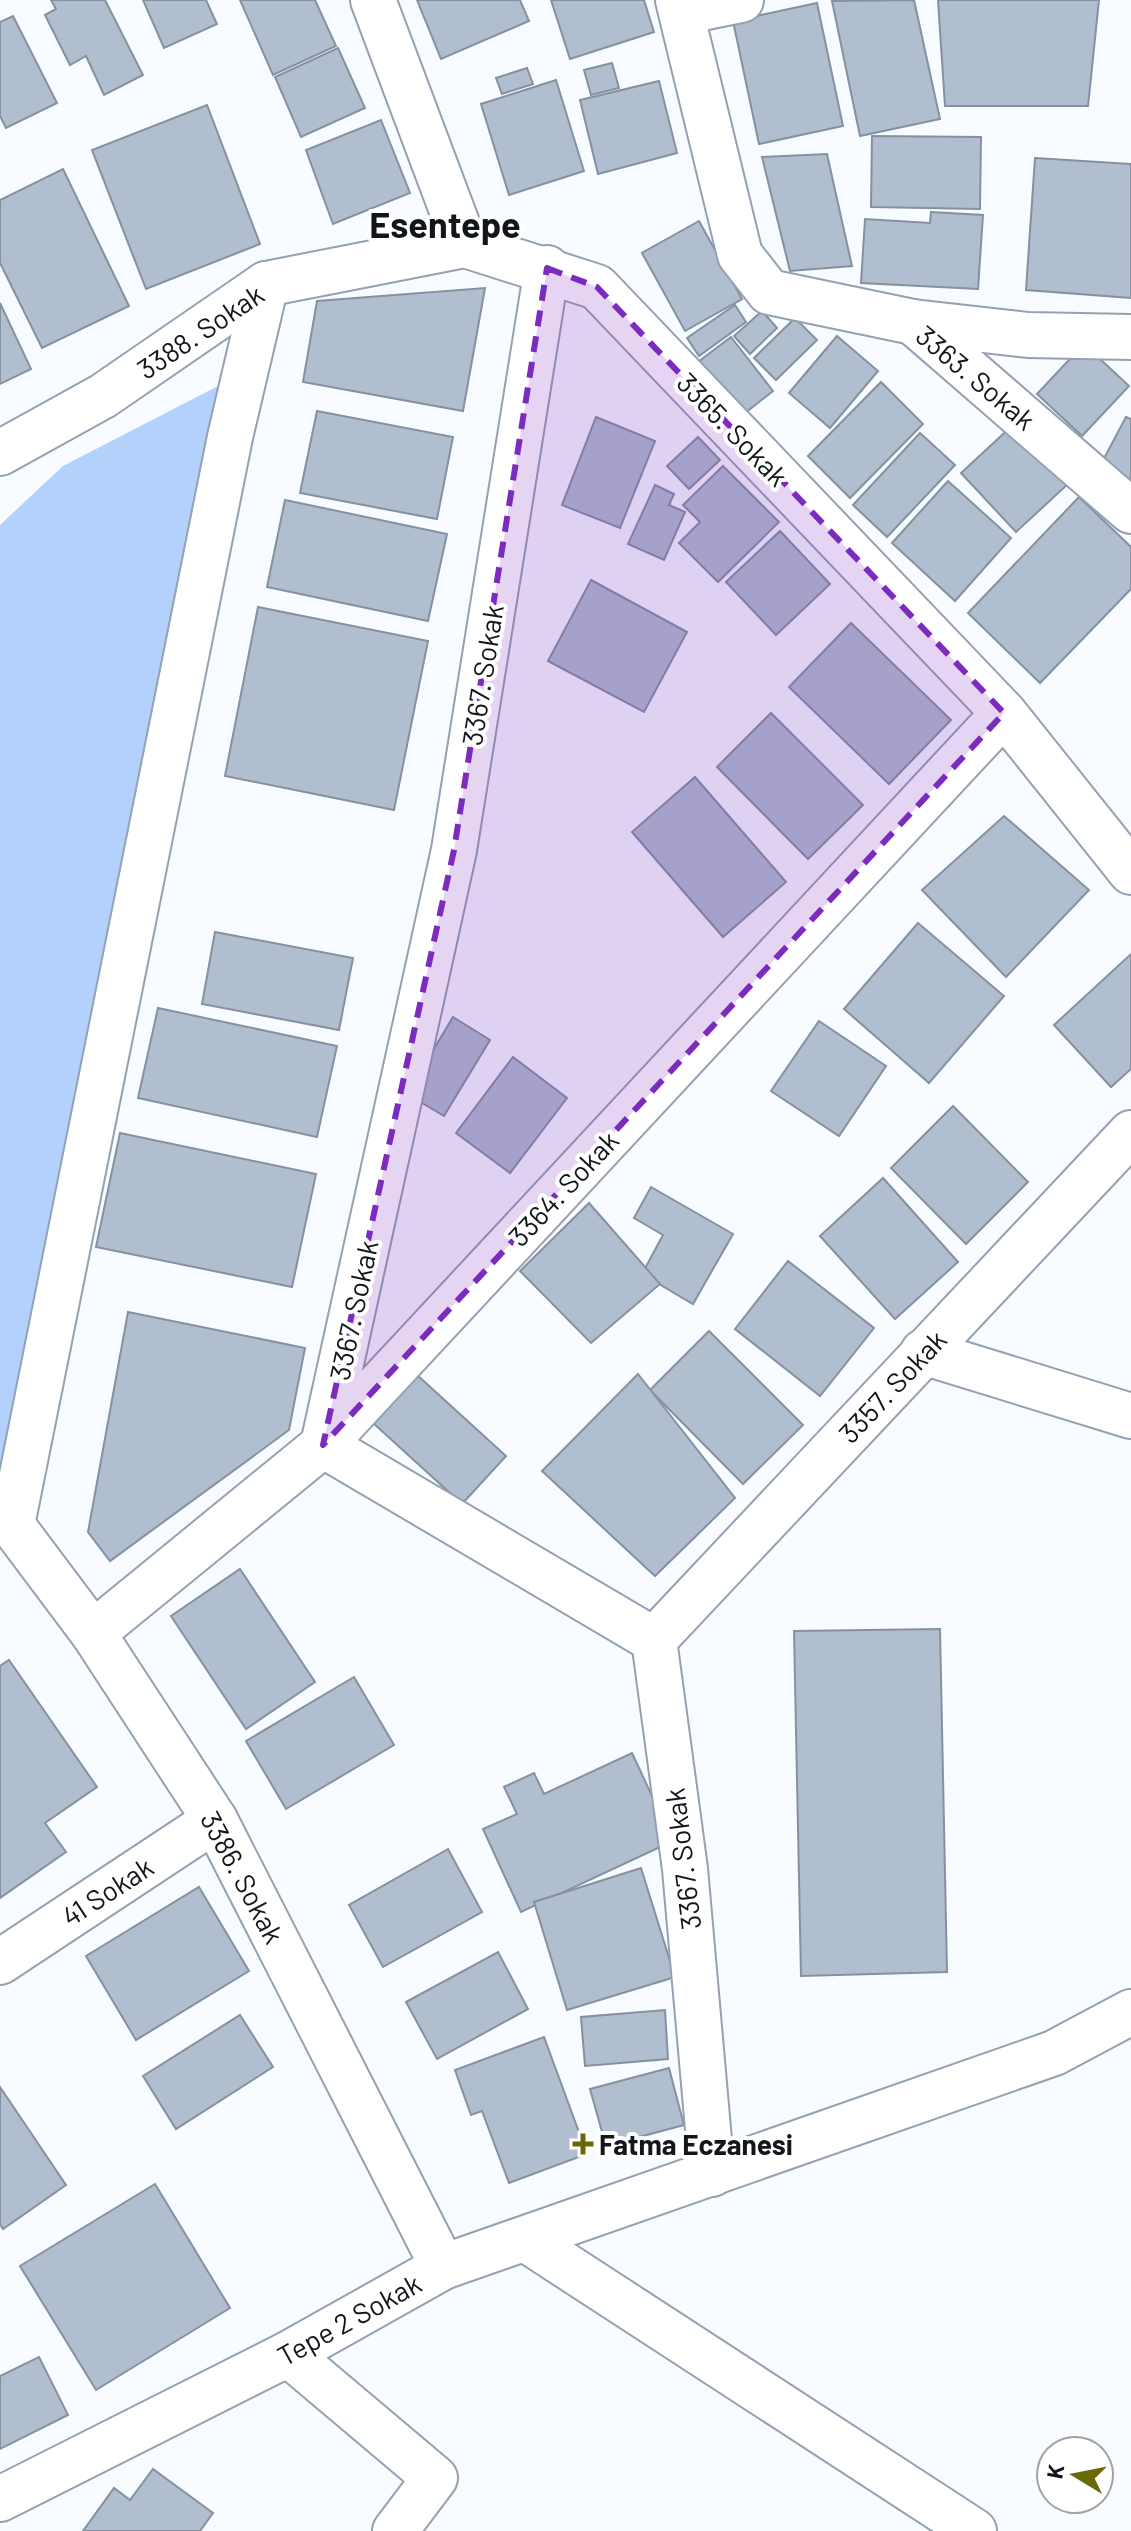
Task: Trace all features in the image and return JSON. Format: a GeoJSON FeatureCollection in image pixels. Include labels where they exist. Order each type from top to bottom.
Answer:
{"type":"FeatureCollection","features":[{"type":"Feature","properties":{"kind":"street"},"geometry":{"type":"LineString","coordinates":[[373,0],[465,245]]}},
{"type":"Feature","properties":{"kind":"street"},"geometry":{"type":"LineString","coordinates":[[680,6],[741,0]]}},
{"type":"Feature","properties":{"kind":"street","name":"3363. Sokak"},"geometry":{"type":"LineString","coordinates":[[680,6],[740,255],[769,292],[913,322],[1131,511]]}},
{"type":"Feature","properties":{"kind":"street","name":"3365. Sokak"},"geometry":{"type":"LineString","coordinates":[[465,245],[547,268],[597,287],[1004,713],[1131,872]]}},
{"type":"Feature","properties":{"kind":"street","name":"3388. Sokak"},"geometry":{"type":"LineString","coordinates":[[0,453],[103,396],[266,284],[465,245]]}},
{"type":"Feature","properties":{"kind":"street","name":"3367. Sokak"},"geometry":{"type":"LineString","coordinates":[[323,1445],[454,850],[547,268]]}},
{"type":"Feature","properties":{"kind":"street"},"geometry":{"type":"LineString","coordinates":[[6,1519],[230,437],[266,284]]}},
{"type":"Feature","properties":{"kind":"street"},"geometry":{"type":"LineString","coordinates":[[913,322],[1028,335],[1131,337]]}},
{"type":"Feature","properties":{"kind":"street","name":"3364. Sokak"},"geometry":{"type":"LineString","coordinates":[[93,1633],[323,1445],[1004,713]]}},
{"type":"Feature","properties":{"kind":"street","name":"3357. Sokak"},"geometry":{"type":"LineString","coordinates":[[654,1640],[1131,1133]]}},
{"type":"Feature","properties":{"kind":"street"},"geometry":{"type":"LineString","coordinates":[[923,1352],[1131,1416]]}},
{"type":"Feature","properties":{"kind":"street"},"geometry":{"type":"LineString","coordinates":[[323,1445],[654,1640]]}},
{"type":"Feature","properties":{"kind":"street","name":"3386. Sokak"},"geometry":{"type":"LineString","coordinates":[[6,1519],[93,1633],[215,1820],[443,2267]]}},
{"type":"Feature","properties":{"kind":"street","name":"3367. Sokak"},"geometry":{"type":"LineString","coordinates":[[654,1640],[685,1869],[712,2174]]}},
{"type":"Feature","properties":{"kind":"street","name":"41 Sokak"},"geometry":{"type":"LineString","coordinates":[[0,1962],[215,1820]]}},
{"type":"Feature","properties":{"kind":"street","name":"Tepe 2 Sokak"},"geometry":{"type":"LineString","coordinates":[[0,2499],[288,2354],[443,2267],[1054,2053],[1131,2012]]}},
{"type":"Feature","properties":{"kind":"street"},"geometry":{"type":"LineString","coordinates":[[525,2239],[958,2527]]}},
{"type":"Feature","properties":{"kind":"street"},"geometry":{"type":"LineString","coordinates":[[288,2354],[435,2478],[395,2531]]}},
{"type":"Feature","properties":{"kind":"highlighted area"},"geometry":{"type":"Polygon","coordinates":[[[547,268],[597,287],[1004,713],[323,1445],[454,850],[547,268]]]}},
{"type":"Feature","properties":{"kind":"shaded area"},"geometry":{"type":"Polygon","coordinates":[[[218,386],[0,1480],[0,525],[63,466],[218,386]]]}},
{"type":"Feature","properties":{"kind":"building"},"geometry":{"type":"Polygon","coordinates":[[[51,0],[105,0],[143,75],[104,95],[86,56],[70,65],[45,15],[56,9],[51,0]]]}},
{"type":"Feature","properties":{"kind":"building"},"geometry":{"type":"Polygon","coordinates":[[[143,0],[206,0],[217,24],[164,48],[143,0]]]}},
{"type":"Feature","properties":{"kind":"building"},"geometry":{"type":"Polygon","coordinates":[[[240,0],[315,0],[336,46],[273,75],[240,0]]]}},
{"type":"Feature","properties":{"kind":"building"},"geometry":{"type":"Polygon","coordinates":[[[417,0],[520,0],[529,21],[441,59],[417,0]]]}},
{"type":"Feature","properties":{"kind":"building"},"geometry":{"type":"Polygon","coordinates":[[[551,0],[644,0],[654,32],[570,59],[551,0]]]}},
{"type":"Feature","properties":{"kind":"building"},"geometry":{"type":"Polygon","coordinates":[[[914,0],[940,119],[860,136],[832,1],[914,0]]]}},
{"type":"Feature","properties":{"kind":"building"},"geometry":{"type":"Polygon","coordinates":[[[938,0],[1099,0],[1088,106],[945,106],[938,0]]]}},
{"type":"Feature","properties":{"kind":"building"},"geometry":{"type":"Polygon","coordinates":[[[817,3],[843,126],[759,144],[733,21],[817,3]]]}},
{"type":"Feature","properties":{"kind":"building"},"geometry":{"type":"Polygon","coordinates":[[[13,16],[57,103],[6,128],[0,116],[0,22],[13,16]]]}},
{"type":"Feature","properties":{"kind":"building"},"geometry":{"type":"Polygon","coordinates":[[[338,48],[365,108],[301,137],[275,77],[338,48]]]}},
{"type":"Feature","properties":{"kind":"building"},"geometry":{"type":"Polygon","coordinates":[[[612,63],[619,88],[591,95],[584,70],[612,63]]]}},
{"type":"Feature","properties":{"kind":"building"},"geometry":{"type":"Polygon","coordinates":[[[527,68],[533,84],[502,94],[496,78],[527,68]]]}},
{"type":"Feature","properties":{"kind":"building"},"geometry":{"type":"Polygon","coordinates":[[[556,80],[584,171],[509,195],[481,104],[556,80]]]}},
{"type":"Feature","properties":{"kind":"building"},"geometry":{"type":"Polygon","coordinates":[[[659,81],[677,153],[598,174],[580,100],[659,81]]]}},
{"type":"Feature","properties":{"kind":"building"},"geometry":{"type":"Polygon","coordinates":[[[207,105],[260,244],[146,289],[92,150],[207,105]]]}},
{"type":"Feature","properties":{"kind":"building"},"geometry":{"type":"Polygon","coordinates":[[[381,120],[410,193],[333,224],[306,150],[381,120]]]}},
{"type":"Feature","properties":{"kind":"building"},"geometry":{"type":"Polygon","coordinates":[[[872,136],[981,137],[980,209],[871,207],[872,136]]]}},
{"type":"Feature","properties":{"kind":"building"},"geometry":{"type":"Polygon","coordinates":[[[827,154],[852,266],[790,271],[762,157],[827,154]]]}},
{"type":"Feature","properties":{"kind":"building"},"geometry":{"type":"Polygon","coordinates":[[[1035,158],[1131,164],[1131,298],[1026,290],[1035,158]]]}},
{"type":"Feature","properties":{"kind":"building"},"geometry":{"type":"Polygon","coordinates":[[[63,169],[129,306],[42,348],[0,263],[0,200],[63,169]]]}},
{"type":"Feature","properties":{"kind":"building"},"geometry":{"type":"Polygon","coordinates":[[[931,212],[983,215],[978,289],[861,283],[865,219],[930,223],[931,212]]]}},
{"type":"Feature","properties":{"kind":"building"},"geometry":{"type":"Polygon","coordinates":[[[699,221],[742,299],[685,331],[642,253],[699,221]]]}},
{"type":"Feature","properties":{"kind":"building"},"geometry":{"type":"Polygon","coordinates":[[[485,288],[463,411],[303,382],[317,301],[485,288]]]}},
{"type":"Feature","properties":{"kind":"building"},"geometry":{"type":"Polygon","coordinates":[[[0,303],[31,369],[0,384],[0,303]]]}},
{"type":"Feature","properties":{"kind":"building"},"geometry":{"type":"Polygon","coordinates":[[[735,305],[746,322],[699,356],[687,338],[735,305]]]}},
{"type":"Feature","properties":{"kind":"building"},"geometry":{"type":"Polygon","coordinates":[[[762,311],[777,328],[750,354],[734,336],[762,311]]]}},
{"type":"Feature","properties":{"kind":"building"},"geometry":{"type":"Polygon","coordinates":[[[795,318],[817,340],[776,380],[754,358],[795,318]]]}},
{"type":"Feature","properties":{"kind":"building"},"geometry":{"type":"Polygon","coordinates":[[[837,336],[878,371],[830,428],[789,393],[837,336]]]}},
{"type":"Feature","properties":{"kind":"building"},"geometry":{"type":"Polygon","coordinates":[[[731,337],[773,391],[740,417],[698,362],[731,337]]]}},
{"type":"Feature","properties":{"kind":"building"},"geometry":{"type":"Polygon","coordinates":[[[1084,344],[1129,386],[1082,436],[1037,394],[1084,344]]]}},
{"type":"Feature","properties":{"kind":"building"},"geometry":{"type":"Polygon","coordinates":[[[881,382],[923,424],[850,498],[808,456],[881,382]]]}},
{"type":"Feature","properties":{"kind":"building"},"geometry":{"type":"Polygon","coordinates":[[[317,411],[453,437],[437,519],[300,493],[317,411]]]}},
{"type":"Feature","properties":{"kind":"building"},"geometry":{"type":"Polygon","coordinates":[[[596,417],[655,441],[620,528],[562,505],[596,417]]]}},
{"type":"Feature","properties":{"kind":"building"},"geometry":{"type":"Polygon","coordinates":[[[1126,417],[1131,419],[1131,480],[1101,464],[1126,417]]]}},
{"type":"Feature","properties":{"kind":"building"},"geometry":{"type":"Polygon","coordinates":[[[1014,424],[1069,483],[1016,532],[961,473],[1014,424]]]}},
{"type":"Feature","properties":{"kind":"building"},"geometry":{"type":"Polygon","coordinates":[[[920,433],[955,465],[887,537],[853,505],[920,433]]]}},
{"type":"Feature","properties":{"kind":"building"},"geometry":{"type":"Polygon","coordinates":[[[698,437],[720,460],[689,489],[667,466],[698,437]]]}},
{"type":"Feature","properties":{"kind":"building"},"geometry":{"type":"Polygon","coordinates":[[[723,466],[779,522],[718,582],[679,543],[700,522],[683,505],[723,466]]]}},
{"type":"Feature","properties":{"kind":"building"},"geometry":{"type":"Polygon","coordinates":[[[948,481],[1011,538],[955,601],[892,543],[948,481]]]}},
{"type":"Feature","properties":{"kind":"building"},"geometry":{"type":"Polygon","coordinates":[[[655,485],[674,494],[669,505],[685,512],[664,560],[628,544],[655,485]]]}},
{"type":"Feature","properties":{"kind":"building"},"geometry":{"type":"Polygon","coordinates":[[[1079,497],[1131,547],[1131,589],[1040,683],[968,613],[1079,497]]]}},
{"type":"Feature","properties":{"kind":"building"},"geometry":{"type":"Polygon","coordinates":[[[285,500],[447,534],[428,621],[267,587],[285,500]]]}},
{"type":"Feature","properties":{"kind":"building"},"geometry":{"type":"Polygon","coordinates":[[[780,531],[830,584],[776,635],[726,582],[780,531]]]}},
{"type":"Feature","properties":{"kind":"building"},"geometry":{"type":"Polygon","coordinates":[[[591,580],[687,632],[644,712],[548,661],[591,580]]]}},
{"type":"Feature","properties":{"kind":"building"},"geometry":{"type":"Polygon","coordinates":[[[258,607],[428,641],[394,810],[225,776],[258,607]]]}},
{"type":"Feature","properties":{"kind":"building"},"geometry":{"type":"Polygon","coordinates":[[[851,623],[951,720],[889,784],[789,687],[851,623]]]}},
{"type":"Feature","properties":{"kind":"building"},"geometry":{"type":"Polygon","coordinates":[[[771,713],[863,805],[808,859],[717,767],[771,713]]]}},
{"type":"Feature","properties":{"kind":"building"},"geometry":{"type":"Polygon","coordinates":[[[695,777],[786,882],[723,937],[632,832],[695,777]]]}},
{"type":"Feature","properties":{"kind":"building"},"geometry":{"type":"Polygon","coordinates":[[[1004,816],[1089,890],[1006,977],[922,890],[1004,816]]]}},
{"type":"Feature","properties":{"kind":"building"},"geometry":{"type":"Polygon","coordinates":[[[918,923],[1004,996],[929,1083],[844,1009],[918,923]]]}},
{"type":"Feature","properties":{"kind":"building"},"geometry":{"type":"Polygon","coordinates":[[[215,932],[353,958],[339,1030],[202,1004],[215,932]]]}},
{"type":"Feature","properties":{"kind":"building"},"geometry":{"type":"Polygon","coordinates":[[[1131,954],[1131,1069],[1111,1087],[1054,1025],[1131,954]]]}},
{"type":"Feature","properties":{"kind":"building"},"geometry":{"type":"Polygon","coordinates":[[[158,1008],[337,1046],[317,1137],[138,1098],[158,1008]]]}},
{"type":"Feature","properties":{"kind":"building"},"geometry":{"type":"Polygon","coordinates":[[[453,1017],[490,1040],[444,1116],[407,1094],[453,1017]]]}},
{"type":"Feature","properties":{"kind":"building"},"geometry":{"type":"Polygon","coordinates":[[[819,1021],[886,1066],[839,1136],[771,1091],[819,1021]]]}},
{"type":"Feature","properties":{"kind":"building"},"geometry":{"type":"Polygon","coordinates":[[[513,1057],[567,1098],[510,1173],[456,1133],[513,1057]]]}},
{"type":"Feature","properties":{"kind":"building"},"geometry":{"type":"Polygon","coordinates":[[[953,1106],[1028,1182],[966,1244],[891,1168],[953,1106]]]}},
{"type":"Feature","properties":{"kind":"building"},"geometry":{"type":"Polygon","coordinates":[[[120,1133],[316,1174],[292,1287],[96,1247],[120,1133]]]}},
{"type":"Feature","properties":{"kind":"building"},"geometry":{"type":"Polygon","coordinates":[[[883,1178],[958,1262],[895,1319],[820,1236],[883,1178]]]}},
{"type":"Feature","properties":{"kind":"building"},"geometry":{"type":"Polygon","coordinates":[[[651,1187],[733,1234],[693,1304],[642,1274],[663,1235],[634,1218],[651,1187]]]}},
{"type":"Feature","properties":{"kind":"building"},"geometry":{"type":"Polygon","coordinates":[[[589,1203],[660,1284],[591,1343],[520,1271],[589,1203]]]}},
{"type":"Feature","properties":{"kind":"building"},"geometry":{"type":"Polygon","coordinates":[[[788,1261],[874,1328],[820,1396],[735,1329],[788,1261]]]}},
{"type":"Feature","properties":{"kind":"building"},"geometry":{"type":"Polygon","coordinates":[[[128,1312],[305,1348],[289,1430],[110,1561],[88,1532],[128,1312]]]}},
{"type":"Feature","properties":{"kind":"building"},"geometry":{"type":"Polygon","coordinates":[[[709,1331],[803,1425],[743,1484],[650,1390],[709,1331]]]}},
{"type":"Feature","properties":{"kind":"building"},"geometry":{"type":"Polygon","coordinates":[[[416,1374],[506,1456],[462,1504],[373,1423],[416,1374]]]}},
{"type":"Feature","properties":{"kind":"building"},"geometry":{"type":"Polygon","coordinates":[[[638,1374],[735,1498],[655,1576],[542,1471],[638,1374]]]}},
{"type":"Feature","properties":{"kind":"building"},"geometry":{"type":"Polygon","coordinates":[[[240,1569],[315,1682],[246,1729],[171,1616],[240,1569]]]}},
{"type":"Feature","properties":{"kind":"building"},"geometry":{"type":"Polygon","coordinates":[[[940,1629],[947,1972],[801,1976],[794,1631],[940,1629]]]}},
{"type":"Feature","properties":{"kind":"building"},"geometry":{"type":"Polygon","coordinates":[[[9,1660],[97,1787],[45,1823],[66,1852],[0,1898],[0,1666],[9,1660]]]}},
{"type":"Feature","properties":{"kind":"building"},"geometry":{"type":"Polygon","coordinates":[[[354,1677],[394,1745],[286,1809],[246,1741],[354,1677]]]}},
{"type":"Feature","properties":{"kind":"building"},"geometry":{"type":"Polygon","coordinates":[[[632,1753],[673,1841],[521,1912],[483,1829],[517,1814],[504,1787],[534,1773],[544,1794],[632,1753]]]}},
{"type":"Feature","properties":{"kind":"building"},"geometry":{"type":"Polygon","coordinates":[[[448,1849],[482,1912],[383,1967],[349,1905],[448,1849]]]}},
{"type":"Feature","properties":{"kind":"building"},"geometry":{"type":"Polygon","coordinates":[[[641,1868],[675,1977],[567,2010],[534,1902],[641,1868]]]}},
{"type":"Feature","properties":{"kind":"building"},"geometry":{"type":"Polygon","coordinates":[[[199,1887],[249,1971],[136,2040],[86,1956],[199,1887]]]}},
{"type":"Feature","properties":{"kind":"building"},"geometry":{"type":"Polygon","coordinates":[[[498,1952],[528,2009],[437,2059],[406,2002],[498,1952]]]}},
{"type":"Feature","properties":{"kind":"building"},"geometry":{"type":"Polygon","coordinates":[[[665,2010],[668,2059],[585,2066],[581,2017],[665,2010]]]}},
{"type":"Feature","properties":{"kind":"building"},"geometry":{"type":"Polygon","coordinates":[[[240,2015],[273,2067],[176,2129],[143,2076],[240,2015]]]}},
{"type":"Feature","properties":{"kind":"building"},"geometry":{"type":"Polygon","coordinates":[[[544,2037],[587,2154],[509,2183],[482,2111],[471,2115],[455,2070],[544,2037]]]}},
{"type":"Feature","properties":{"kind":"building"},"geometry":{"type":"Polygon","coordinates":[[[669,2068],[684,2125],[606,2146],[590,2089],[669,2068]]]}},
{"type":"Feature","properties":{"kind":"building"},"geometry":{"type":"Polygon","coordinates":[[[0,2087],[66,2185],[3,2229],[0,2224],[0,2087]]]}},
{"type":"Feature","properties":{"kind":"building"},"geometry":{"type":"Polygon","coordinates":[[[155,2184],[230,2308],[96,2390],[20,2266],[155,2184]]]}},
{"type":"Feature","properties":{"kind":"building"},"geometry":{"type":"Polygon","coordinates":[[[39,2357],[68,2415],[0,2449],[0,2376],[39,2357]]]}},
{"type":"Feature","properties":{"kind":"building"},"geometry":{"type":"Polygon","coordinates":[[[153,2469],[213,2513],[200,2531],[83,2531],[114,2488],[130,2500],[153,2469]]]}},
{"type":"Feature","properties":{"kind":"place","name":"Fatma Eczanesi"},"geometry":{"type":"Point","coordinates":[583,2144]}},
{"type":"Feature","properties":{"kind":"district","name":"Esentepe"},"geometry":{"type":"Point","coordinates":[445,223]}}]}
